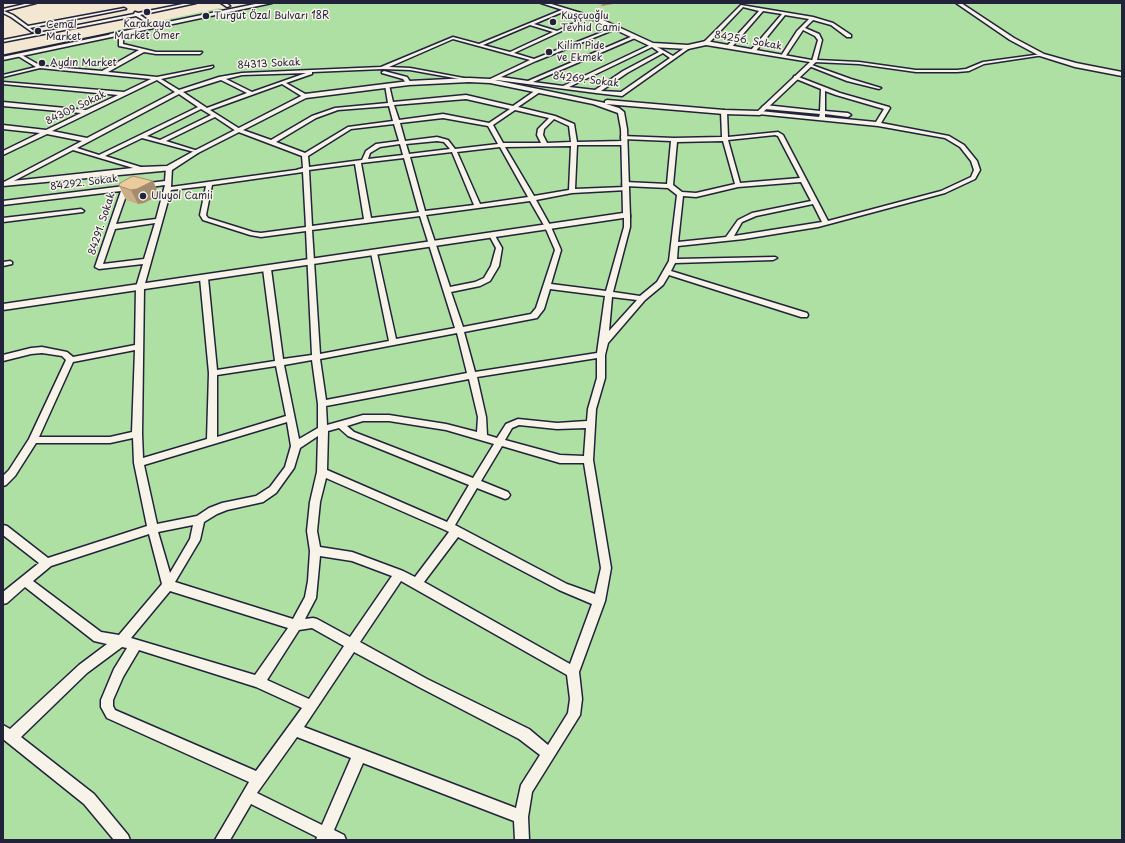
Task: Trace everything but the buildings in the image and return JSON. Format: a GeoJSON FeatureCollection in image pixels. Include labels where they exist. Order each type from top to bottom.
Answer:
{"type":"FeatureCollection","features":[{"type":"Feature","properties":{"kind":"main road"},"geometry":{"type":"LineString","coordinates":[[3,58],[121,34],[241,3]]}},
{"type":"Feature","properties":{"kind":"main road"},"geometry":{"type":"LineString","coordinates":[[3,53],[226,7],[270,3]]}},
{"type":"Feature","properties":{"kind":"street"},"geometry":{"type":"LineString","coordinates":[[3,11],[34,3]]}},
{"type":"Feature","properties":{"kind":"street"},"geometry":{"type":"LineString","coordinates":[[3,41],[194,3]]}},
{"type":"Feature","properties":{"kind":"street","name":"84256. Sokak"},"geometry":{"type":"LineString","coordinates":[[543,3],[590,17],[652,45],[689,47],[706,43],[783,56],[813,63]]}},
{"type":"Feature","properties":{"kind":"street"},"geometry":{"type":"LineString","coordinates":[[958,3],[1012,39],[1042,55],[1075,66],[1122,74]]}},
{"type":"Feature","properties":{"kind":"street"},"geometry":{"type":"LineString","coordinates":[[115,5],[138,14],[148,22]]}},
{"type":"Feature","properties":{"kind":"street"},"geometry":{"type":"LineString","coordinates":[[706,43],[742,6],[812,18],[832,24],[849,36]]}},
{"type":"Feature","properties":{"kind":"street"},"geometry":{"type":"LineString","coordinates":[[27,27],[124,8]]}},
{"type":"Feature","properties":{"kind":"street"},"geometry":{"type":"LineString","coordinates":[[479,45],[564,10]]}},
{"type":"Feature","properties":{"kind":"street"},"geometry":{"type":"LineString","coordinates":[[729,47],[762,10]]}},
{"type":"Feature","properties":{"kind":"street"},"geometry":{"type":"LineString","coordinates":[[3,11],[37,34]]}},
{"type":"Feature","properties":{"kind":"street"},"geometry":{"type":"LineString","coordinates":[[753,51],[785,13]]}},
{"type":"Feature","properties":{"kind":"street"},"geometry":{"type":"LineString","coordinates":[[3,18],[12,16]]}},
{"type":"Feature","properties":{"kind":"street"},"geometry":{"type":"LineString","coordinates":[[509,54],[590,17]]}},
{"type":"Feature","properties":{"kind":"street"},"geometry":{"type":"LineString","coordinates":[[783,56],[799,32],[804,29],[812,18]]}},
{"type":"Feature","properties":{"kind":"street"},"geometry":{"type":"LineString","coordinates":[[530,24],[557,32]]}},
{"type":"Feature","properties":{"kind":"street"},"geometry":{"type":"LineString","coordinates":[[493,79],[534,60],[616,28]]}},
{"type":"Feature","properties":{"kind":"street"},"geometry":{"type":"LineString","coordinates":[[760,113],[796,77],[813,63],[818,51],[820,40],[816,35],[804,29]]}},
{"type":"Feature","properties":{"kind":"street"},"geometry":{"type":"LineString","coordinates":[[121,34],[121,45],[156,53],[200,53]]}},
{"type":"Feature","properties":{"kind":"street"},"geometry":{"type":"LineString","coordinates":[[529,82],[633,37]]}},
{"type":"Feature","properties":{"kind":"street","name":"84313 Sokak"},"geometry":{"type":"LineString","coordinates":[[5,183],[179,92],[221,78],[242,74],[382,68],[453,38],[534,60]]}},
{"type":"Feature","properties":{"kind":"street"},"geometry":{"type":"LineString","coordinates":[[564,87],[652,45],[672,58]]}},
{"type":"Feature","properties":{"kind":"street","name":"84269. Sokak"},"geometry":{"type":"LineString","coordinates":[[493,79],[622,94],[689,47]]}},
{"type":"Feature","properties":{"kind":"street"},"geometry":{"type":"LineString","coordinates":[[104,72],[143,50]]}},
{"type":"Feature","properties":{"kind":"street"},"geometry":{"type":"LineString","coordinates":[[596,92],[625,72],[662,52]]}},
{"type":"Feature","properties":{"kind":"street"},"geometry":{"type":"LineString","coordinates":[[20,55],[40,67]]}},
{"type":"Feature","properties":{"kind":"street"},"geometry":{"type":"LineString","coordinates":[[813,63],[859,64],[916,71],[957,71],[968,70],[983,63],[1042,55]]}},
{"type":"Feature","properties":{"kind":"street"},"geometry":{"type":"LineString","coordinates":[[813,63],[849,80],[879,88]]}},
{"type":"Feature","properties":{"kind":"street"},"geometry":{"type":"LineString","coordinates":[[3,76],[40,67],[157,78],[211,67]]}},
{"type":"Feature","properties":{"kind":"street"},"geometry":{"type":"LineString","coordinates":[[382,68],[410,69],[469,80]]}},
{"type":"Feature","properties":{"kind":"street"},"geometry":{"type":"LineString","coordinates":[[363,69],[405,78],[409,83]]}},
{"type":"Feature","properties":{"kind":"street"},"geometry":{"type":"LineString","coordinates":[[101,156],[203,109],[284,83],[308,74],[314,70]]}},
{"type":"Feature","properties":{"kind":"street"},"geometry":{"type":"LineString","coordinates":[[796,77],[847,100],[887,108],[878,123]]}},
{"type":"Feature","properties":{"kind":"street"},"geometry":{"type":"LineString","coordinates":[[157,78],[203,109],[238,130],[305,155]]}},
{"type":"Feature","properties":{"kind":"street","name":"84309 Sokak"},"geometry":{"type":"LineString","coordinates":[[3,153],[157,78]]}},
{"type":"Feature","properties":{"kind":"street"},"geometry":{"type":"LineString","coordinates":[[221,78],[252,94]]}},
{"type":"Feature","properties":{"kind":"street"},"geometry":{"type":"LineString","coordinates":[[5,183],[142,169],[169,168],[196,152],[305,96],[387,85],[493,79],[538,91],[610,106],[621,112],[624,140],[627,227],[609,293],[604,342],[601,355],[601,378],[592,409],[588,460],[606,568],[599,601],[573,672],[576,699],[574,715],[526,790],[521,817],[522,840]]}},
{"type":"Feature","properties":{"kind":"street"},"geometry":{"type":"LineString","coordinates":[[3,83],[126,94]]}},
{"type":"Feature","properties":{"kind":"street"},"geometry":{"type":"LineString","coordinates":[[284,83],[305,96]]}},
{"type":"Feature","properties":{"kind":"street"},"geometry":{"type":"LineString","coordinates":[[387,85],[423,214],[461,330],[482,417],[482,436]]}},
{"type":"Feature","properties":{"kind":"street"},"geometry":{"type":"LineString","coordinates":[[822,115],[823,89]]}},
{"type":"Feature","properties":{"kind":"street"},"geometry":{"type":"LineString","coordinates":[[490,125],[538,91]]}},
{"type":"Feature","properties":{"kind":"street"},"geometry":{"type":"LineString","coordinates":[[271,143],[314,117],[328,111],[391,103],[466,97],[553,117],[572,125],[574,144],[572,191]]}},
{"type":"Feature","properties":{"kind":"street"},"geometry":{"type":"LineString","coordinates":[[594,102],[613,102],[724,112],[822,115],[844,112],[878,123]]}},
{"type":"Feature","properties":{"kind":"street"},"geometry":{"type":"LineString","coordinates":[[3,104],[88,112]]}},
{"type":"Feature","properties":{"kind":"street"},"geometry":{"type":"LineString","coordinates":[[675,244],[791,231],[826,223],[943,192],[973,178],[977,170],[974,161],[962,146],[953,139],[878,123],[766,107]]}},
{"type":"Feature","properties":{"kind":"street"},"geometry":{"type":"LineString","coordinates":[[724,112],[725,139],[738,185]]}},
{"type":"Feature","properties":{"kind":"street"},"geometry":{"type":"LineString","coordinates":[[160,142],[215,115]]}},
{"type":"Feature","properties":{"kind":"street"},"geometry":{"type":"LineString","coordinates":[[212,373],[316,357],[534,316],[540,309],[558,250],[548,227],[530,199],[490,125],[474,120],[443,116],[350,128],[305,155]]}},
{"type":"Feature","properties":{"kind":"street"},"geometry":{"type":"LineString","coordinates":[[544,143],[540,135],[541,129],[553,117]]}},
{"type":"Feature","properties":{"kind":"street"},"geometry":{"type":"LineString","coordinates":[[3,127],[48,132],[87,140]]}},
{"type":"Feature","properties":{"kind":"street","name":"84292. Sokak"},"geometry":{"type":"LineString","coordinates":[[3,203],[125,188],[209,184],[296,172],[306,169],[500,145],[544,143],[574,144],[624,140],[725,139],[776,133],[780,135],[803,180]]}},
{"type":"Feature","properties":{"kind":"street"},"geometry":{"type":"LineString","coordinates":[[142,136],[196,152]]}},
{"type":"Feature","properties":{"kind":"street"},"geometry":{"type":"LineString","coordinates":[[368,221],[361,162],[368,152],[378,145],[437,139],[446,141],[454,150],[478,206]]}},
{"type":"Feature","properties":{"kind":"street"},"geometry":{"type":"LineString","coordinates":[[670,186],[674,140]]}},
{"type":"Feature","properties":{"kind":"street"},"geometry":{"type":"LineString","coordinates":[[3,146],[16,147]]}},
{"type":"Feature","properties":{"kind":"street"},"geometry":{"type":"LineString","coordinates":[[71,148],[142,169]]}},
{"type":"Feature","properties":{"kind":"street"},"geometry":{"type":"LineString","coordinates":[[258,682],[296,625],[310,598],[314,551],[312,531],[315,502],[322,472],[322,404],[316,357],[305,155]]}},
{"type":"Feature","properties":{"kind":"street"},"geometry":{"type":"LineString","coordinates":[[168,585],[156,550],[139,463],[137,434],[140,287],[168,186],[169,168]]}},
{"type":"Feature","properties":{"kind":"street"},"geometry":{"type":"LineString","coordinates":[[209,184],[203,215],[207,220],[256,235],[423,214],[530,199],[572,191],[625,187],[670,186],[680,194],[696,195],[738,185],[803,180],[826,223]]}},
{"type":"Feature","properties":{"kind":"street","name":"84291. Sokak"},"geometry":{"type":"LineString","coordinates":[[125,188],[99,267],[147,261]]}},
{"type":"Feature","properties":{"kind":"street"},"geometry":{"type":"LineString","coordinates":[[604,342],[642,298],[660,283],[668,272],[673,261],[680,194]]}},
{"type":"Feature","properties":{"kind":"street"},"geometry":{"type":"LineString","coordinates":[[729,238],[740,221],[754,214],[814,202]]}},
{"type":"Feature","properties":{"kind":"street"},"geometry":{"type":"LineString","coordinates":[[3,220],[81,211]]}},
{"type":"Feature","properties":{"kind":"street"},"geometry":{"type":"LineString","coordinates":[[3,307],[627,215]]}},
{"type":"Feature","properties":{"kind":"street"},"geometry":{"type":"LineString","coordinates":[[112,227],[159,220]]}},
{"type":"Feature","properties":{"kind":"street"},"geometry":{"type":"LineString","coordinates":[[448,290],[477,284],[487,279],[494,266],[498,248],[492,236]]}},
{"type":"Feature","properties":{"kind":"street"},"geometry":{"type":"LineString","coordinates":[[374,252],[381,290],[394,342]]}},
{"type":"Feature","properties":{"kind":"street"},"geometry":{"type":"LineString","coordinates":[[673,261],[773,258]]}},
{"type":"Feature","properties":{"kind":"street"},"geometry":{"type":"LineString","coordinates":[[3,599],[47,563],[152,529],[200,520],[212,511],[226,506],[258,499],[272,490],[289,468],[296,446],[292,418],[279,362],[267,268]]}},
{"type":"Feature","properties":{"kind":"street"},"geometry":{"type":"LineString","coordinates":[[668,272],[804,315]]}},
{"type":"Feature","properties":{"kind":"street"},"geometry":{"type":"LineString","coordinates":[[204,278],[212,373],[212,440]]}},
{"type":"Feature","properties":{"kind":"street"},"geometry":{"type":"LineString","coordinates":[[546,286],[642,298]]}},
{"type":"Feature","properties":{"kind":"street"},"geometry":{"type":"LineString","coordinates":[[70,360],[139,347]]}},
{"type":"Feature","properties":{"kind":"street"},"geometry":{"type":"LineString","coordinates":[[3,358],[31,351],[42,350],[64,354],[70,360]]}},
{"type":"Feature","properties":{"kind":"street"},"geometry":{"type":"LineString","coordinates":[[322,404],[472,375],[601,355]]}},
{"type":"Feature","properties":{"kind":"street"},"geometry":{"type":"LineString","coordinates":[[3,482],[12,473],[33,440],[70,360]]}},
{"type":"Feature","properties":{"kind":"street"},"geometry":{"type":"LineString","coordinates":[[139,463],[212,440],[292,418]]}},
{"type":"Feature","properties":{"kind":"street"},"geometry":{"type":"LineString","coordinates":[[296,446],[323,429],[363,418],[389,418],[482,436],[560,459],[588,460]]}},
{"type":"Feature","properties":{"kind":"street"},"geometry":{"type":"LineString","coordinates":[[416,584],[453,529],[476,483],[507,428],[518,422],[557,426],[590,424]]}},
{"type":"Feature","properties":{"kind":"street"},"geometry":{"type":"LineString","coordinates":[[340,424],[351,434],[505,494]]}},
{"type":"Feature","properties":{"kind":"street"},"geometry":{"type":"LineString","coordinates":[[33,440],[110,440],[137,434]]}},
{"type":"Feature","properties":{"kind":"street"},"geometry":{"type":"LineString","coordinates":[[322,472],[453,529],[563,588],[599,601]]}},
{"type":"Feature","properties":{"kind":"street"},"geometry":{"type":"LineString","coordinates":[[123,840],[89,799],[7,734],[82,669],[122,640],[168,585],[195,540],[200,520]]}},
{"type":"Feature","properties":{"kind":"street"},"geometry":{"type":"LineString","coordinates":[[3,529],[47,563]]}},
{"type":"Feature","properties":{"kind":"street"},"geometry":{"type":"LineString","coordinates":[[314,551],[352,556],[399,574],[573,672]]}},
{"type":"Feature","properties":{"kind":"street"},"geometry":{"type":"LineString","coordinates":[[222,840],[258,779],[296,730],[352,643],[399,574]]}},
{"type":"Feature","properties":{"kind":"street"},"geometry":{"type":"LineString","coordinates":[[25,581],[98,637],[122,640],[258,682],[311,706]]}},
{"type":"Feature","properties":{"kind":"street"},"geometry":{"type":"LineString","coordinates":[[168,585],[296,625],[313,623],[423,683],[524,734],[549,754]]}},
{"type":"Feature","properties":{"kind":"street"},"geometry":{"type":"LineString","coordinates":[[136,644],[118,673],[107,700],[107,708],[112,714],[258,779]]}},
{"type":"Feature","properties":{"kind":"street"},"geometry":{"type":"LineString","coordinates":[[296,730],[521,817]]}},
{"type":"Feature","properties":{"kind":"street"},"geometry":{"type":"LineString","coordinates":[[324,837],[360,754]]}},
{"type":"Feature","properties":{"kind":"street"},"geometry":{"type":"LineString","coordinates":[[248,796],[324,837],[339,840]]}},
{"type":"Feature","properties":{"kind":"green space"},"geometry":{"type":"Polygon","coordinates":[[[270,3],[1122,3],[1122,840],[3,840],[3,60],[270,3]]]}},
{"type":"Feature","properties":{"kind":"green space"},"geometry":{"type":"Polygon","coordinates":[[[220,8],[228,11],[111,34],[108,32],[220,8]]]}},
{"type":"Feature","properties":{"kind":"railway"},"geometry":{"type":"LineString","coordinates":[[3,56],[109,34]]}},
{"type":"Feature","properties":{"kind":"place","name":"Karakaya Market Ömer"},"geometry":{"type":"Point","coordinates":[147,12]}},
{"type":"Feature","properties":{"kind":"place","name":"Turgut Özal Bulvarı 18R"},"geometry":{"type":"Point","coordinates":[206,16]}},
{"type":"Feature","properties":{"kind":"place","name":"Kuşçuoğlu Tevhid Cami"},"geometry":{"type":"Point","coordinates":[553,22]}},
{"type":"Feature","properties":{"kind":"place","name":"Cemal Market"},"geometry":{"type":"Point","coordinates":[38,31]}},
{"type":"Feature","properties":{"kind":"place","name":"Kilim Pide ve Ekmek"},"geometry":{"type":"Point","coordinates":[549,52]}},
{"type":"Feature","properties":{"kind":"place","name":"Aydın Market"},"geometry":{"type":"Point","coordinates":[42,63]}},
{"type":"Feature","properties":{"kind":"place","name":"Uluyol Camii"},"geometry":{"type":"Point","coordinates":[143,196]}}]}
